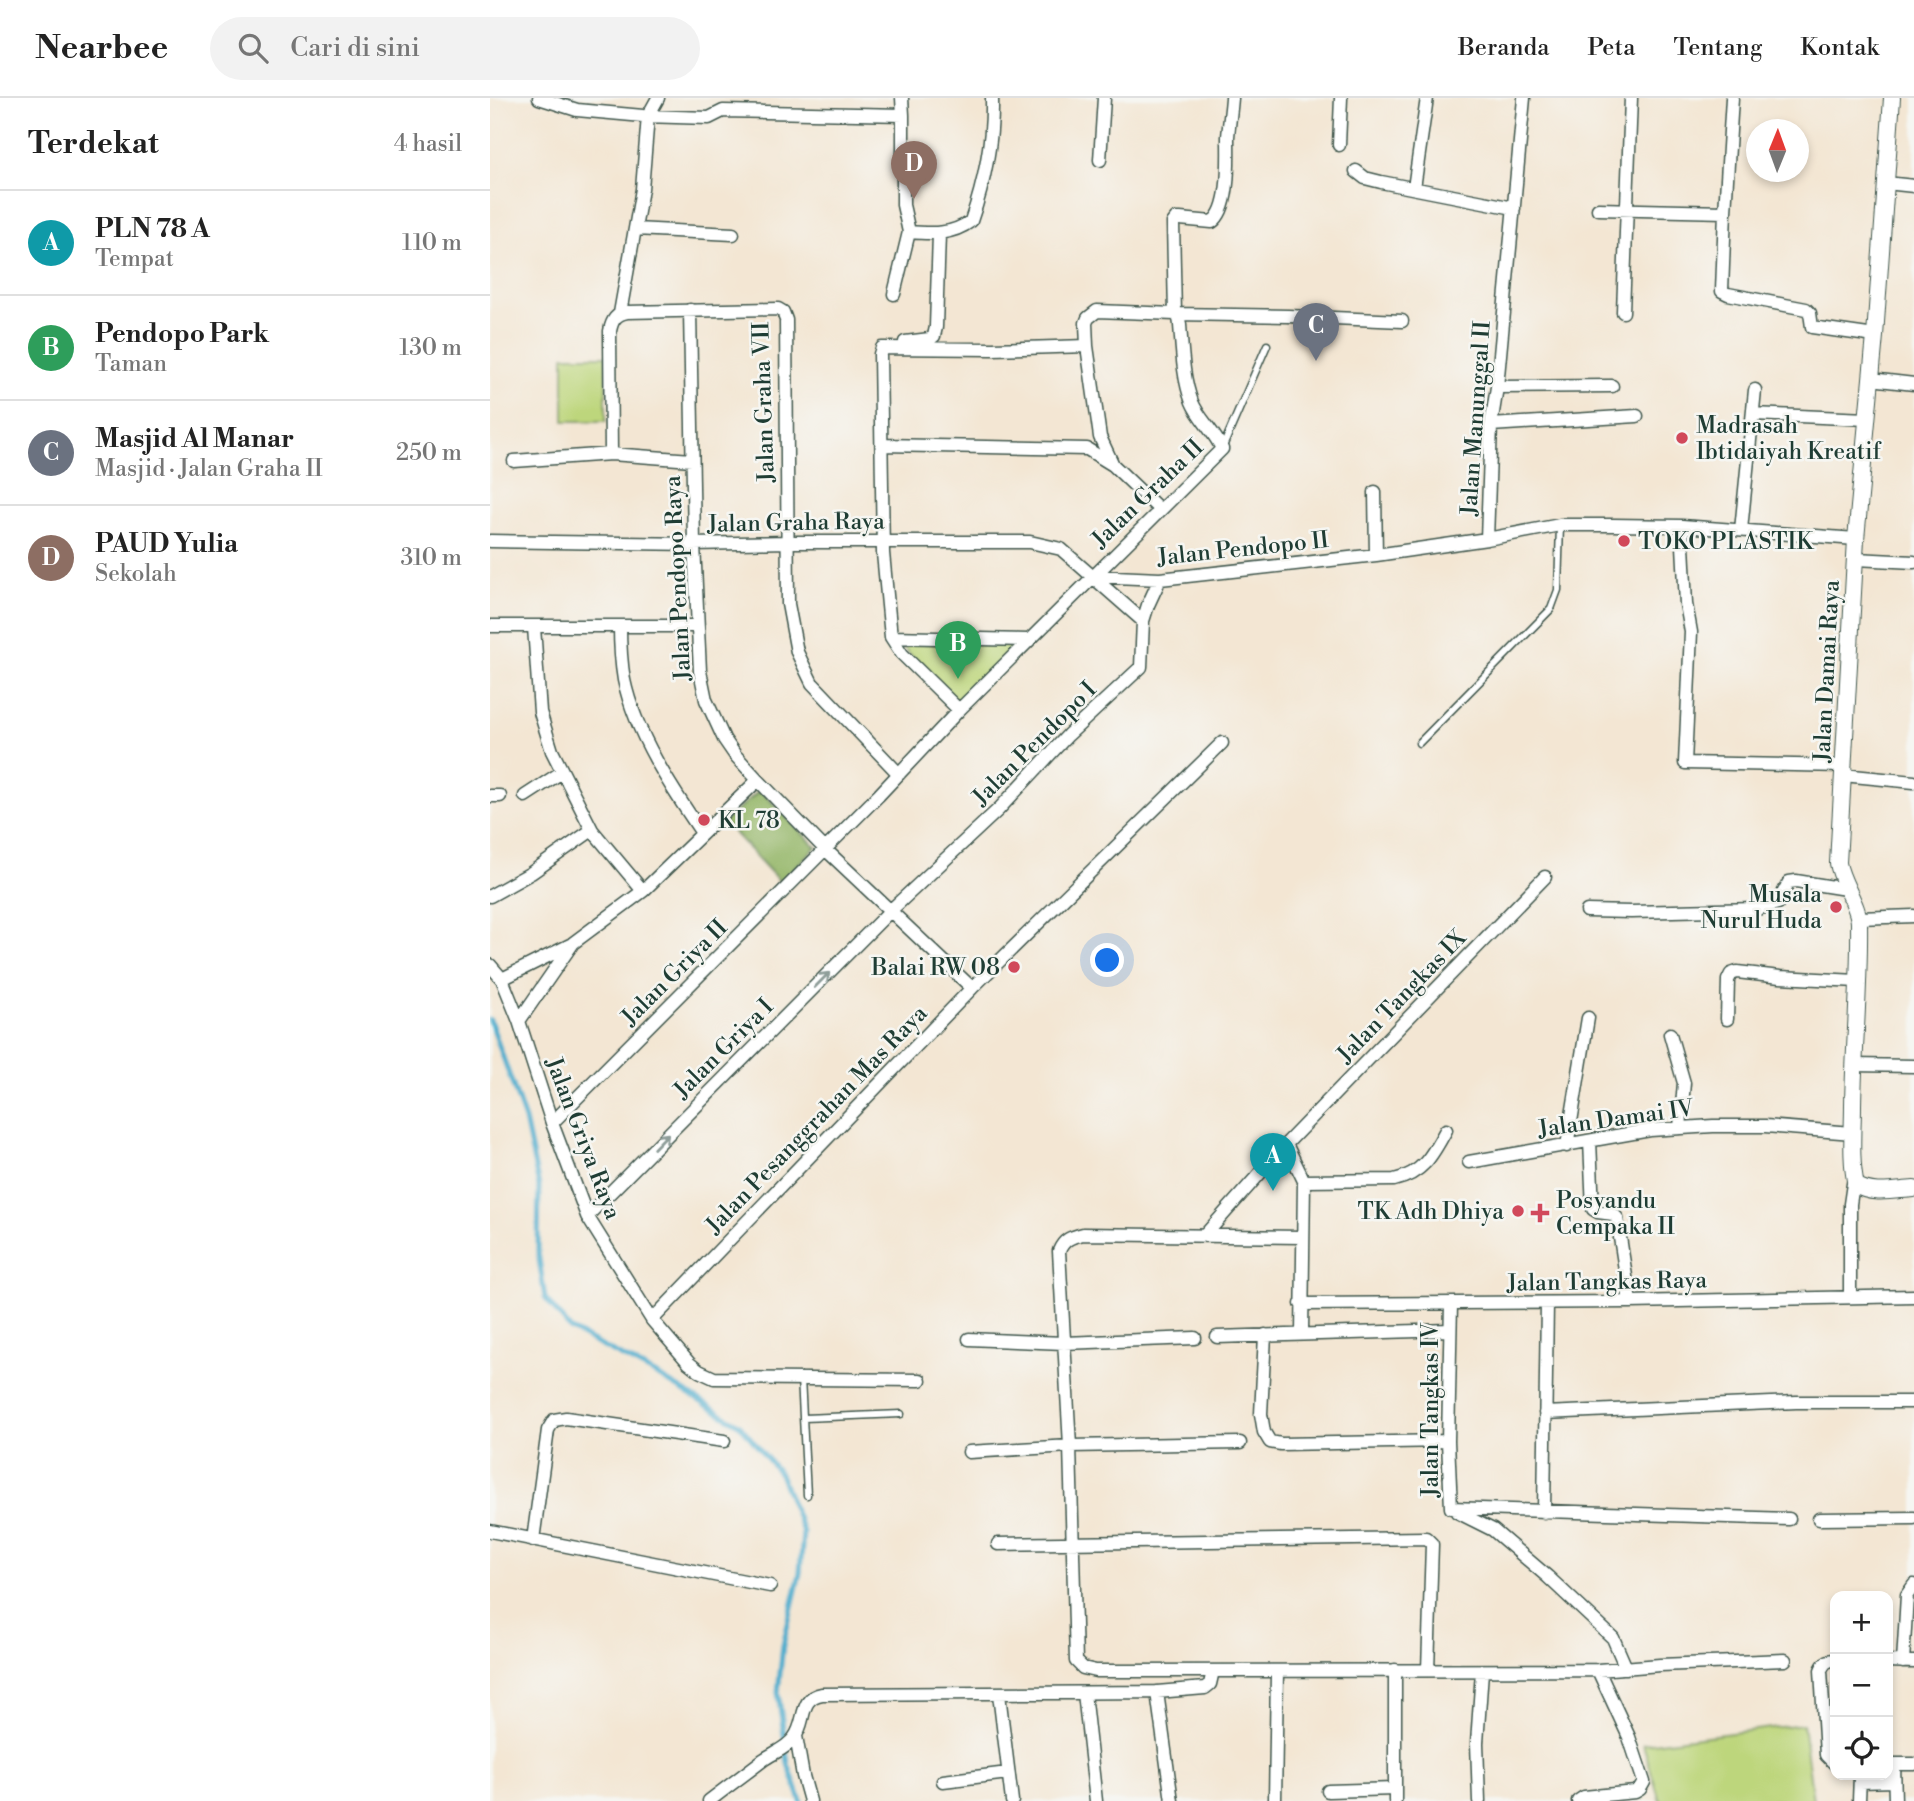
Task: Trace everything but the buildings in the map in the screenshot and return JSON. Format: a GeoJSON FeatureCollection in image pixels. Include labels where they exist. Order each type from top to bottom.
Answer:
{"type":"FeatureCollection","features":[{"type":"Feature","properties":{"kind":"street"},"geometry":{"type":"LineString","coordinates":[[539,98],[578,110],[648,116],[709,118],[723,111],[903,115]]}},
{"type":"Feature","properties":{"kind":"street"},"geometry":{"type":"LineString","coordinates":[[611,454],[611,323],[620,313],[642,189],[648,116],[658,98]]}},
{"type":"Feature","properties":{"kind":"street"},"geometry":{"type":"LineString","coordinates":[[894,294],[909,232],[903,205],[902,98]]}},
{"type":"Feature","properties":{"kind":"street"},"geometry":{"type":"LineString","coordinates":[[909,232],[939,234],[967,224],[972,217],[987,165],[992,98]]}},
{"type":"Feature","properties":{"kind":"street"},"geometry":{"type":"LineString","coordinates":[[1100,160],[1104,98]]}},
{"type":"Feature","properties":{"kind":"street","name":"Jalan Graha II"},"geometry":{"type":"LineString","coordinates":[[1092,576],[1222,449],[1192,401],[1186,377],[1179,318],[1175,314],[1173,223],[1176,219],[1212,222],[1219,215],[1227,189],[1232,98]]}},
{"type":"Feature","properties":{"kind":"street"},"geometry":{"type":"LineString","coordinates":[[1339,145],[1341,98]]}},
{"type":"Feature","properties":{"kind":"street"},"geometry":{"type":"LineString","coordinates":[[1413,188],[1427,98]]}},
{"type":"Feature","properties":{"kind":"street","name":"Jalan Manunggal II"},"geometry":{"type":"LineString","coordinates":[[1524,98],[1497,387],[1491,425],[1488,539],[1560,525],[1682,526],[1856,539]]}},
{"type":"Feature","properties":{"kind":"street"},"geometry":{"type":"LineString","coordinates":[[1623,312],[1631,98]]}},
{"type":"Feature","properties":{"kind":"street"},"geometry":{"type":"LineString","coordinates":[[1732,98],[1725,212],[1724,292],[1806,309],[1810,313],[1812,327],[1875,336]]}},
{"type":"Feature","properties":{"kind":"street","name":"Jalan Damai Raya"},"geometry":{"type":"LineString","coordinates":[[1854,1177],[1854,1065],[1859,918],[1840,875],[1838,863],[1856,539],[1875,336],[1892,98]]}},
{"type":"Feature","properties":{"kind":"street"},"geometry":{"type":"LineString","coordinates":[[1356,171],[1365,178],[1514,208]]}},
{"type":"Feature","properties":{"kind":"street"},"geometry":{"type":"LineString","coordinates":[[1886,184],[1914,186]]}},
{"type":"Feature","properties":{"kind":"street"},"geometry":{"type":"LineString","coordinates":[[1598,209],[1725,212]]}},
{"type":"Feature","properties":{"kind":"street"},"geometry":{"type":"LineString","coordinates":[[635,229],[733,234]]}},
{"type":"Feature","properties":{"kind":"street"},"geometry":{"type":"LineString","coordinates":[[939,234],[934,336],[930,339],[890,344],[878,358],[883,542],[891,637],[902,654],[959,710]]}},
{"type":"Feature","properties":{"kind":"street","name":"Jalan Graha VII"},"geometry":{"type":"LineString","coordinates":[[620,313],[778,309],[785,315],[788,604],[797,652],[812,683],[899,774]]}},
{"type":"Feature","properties":{"kind":"street","name":"Jalan Pendopo Raya"},"geometry":{"type":"LineString","coordinates":[[690,310],[697,626],[700,671],[706,700],[724,739],[758,780],[825,849],[972,988]]}},
{"type":"Feature","properties":{"kind":"street"},"geometry":{"type":"LineString","coordinates":[[1113,465],[1100,437],[1087,346],[1086,323],[1097,311],[1402,321]]}},
{"type":"Feature","properties":{"kind":"street"},"geometry":{"type":"LineString","coordinates":[[885,348],[1087,346]]}},
{"type":"Feature","properties":{"kind":"street"},"geometry":{"type":"LineString","coordinates":[[1871,379],[1914,384]]}},
{"type":"Feature","properties":{"kind":"street"},"geometry":{"type":"LineString","coordinates":[[1497,387],[1612,386]]}},
{"type":"Feature","properties":{"kind":"street"},"geometry":{"type":"LineString","coordinates":[[1741,530],[1755,390]]}},
{"type":"Feature","properties":{"kind":"street"},"geometry":{"type":"LineString","coordinates":[[1753,414],[1867,419]]}},
{"type":"Feature","properties":{"kind":"street"},"geometry":{"type":"LineString","coordinates":[[1491,425],[1637,416]]}},
{"type":"Feature","properties":{"kind":"street"},"geometry":{"type":"LineString","coordinates":[[1087,449],[1100,437]]}},
{"type":"Feature","properties":{"kind":"street"},"geometry":{"type":"LineString","coordinates":[[882,445],[1087,449],[1113,465],[1159,509]]}},
{"type":"Feature","properties":{"kind":"street"},"geometry":{"type":"LineString","coordinates":[[514,461],[611,454],[692,460]]}},
{"type":"Feature","properties":{"kind":"street"},"geometry":{"type":"LineString","coordinates":[[1375,492],[1376,555]]}},
{"type":"Feature","properties":{"kind":"street"},"geometry":{"type":"LineString","coordinates":[[1682,526],[1690,632],[1685,763],[1843,771],[1914,782]]}},
{"type":"Feature","properties":{"kind":"street","name":"Jalan Pendopo II"},"geometry":{"type":"LineString","coordinates":[[1092,576],[1160,579],[1376,555],[1488,539]]}},
{"type":"Feature","properties":{"kind":"street","name":"Jalan Graha Raya"},"geometry":{"type":"LineString","coordinates":[[490,541],[694,544],[1030,542],[1061,549],[1143,621]]}},
{"type":"Feature","properties":{"kind":"street"},"geometry":{"type":"LineString","coordinates":[[1856,559],[1914,562]]}},
{"type":"Feature","properties":{"kind":"street"},"geometry":{"type":"LineString","coordinates":[[825,849],[1092,576]]}},
{"type":"Feature","properties":{"kind":"street","name":"Jalan Pendopo I"},"geometry":{"type":"LineString","coordinates":[[890,911],[999,809],[1068,735],[1141,667],[1143,621],[1160,579]]}},
{"type":"Feature","properties":{"kind":"street"},"geometry":{"type":"LineString","coordinates":[[490,626],[697,626]]}},
{"type":"Feature","properties":{"kind":"street"},"geometry":{"type":"LineString","coordinates":[[620,626],[620,651],[625,682],[639,723],[653,755],[702,833]]}},
{"type":"Feature","properties":{"kind":"street"},"geometry":{"type":"LineString","coordinates":[[534,627],[540,712],[552,751],[592,830],[643,891]]}},
{"type":"Feature","properties":{"kind":"street"},"geometry":{"type":"LineString","coordinates":[[891,637],[1028,640]]}},
{"type":"Feature","properties":{"kind":"street","name":"Jalan Pesanggrahan Mas Raya"},"geometry":{"type":"LineString","coordinates":[[652,1320],[972,988],[1222,743]]}},
{"type":"Feature","properties":{"kind":"street"},"geometry":{"type":"LineString","coordinates":[[525,796],[562,772]]}},
{"type":"Feature","properties":{"kind":"street"},"geometry":{"type":"LineString","coordinates":[[502,979],[573,943],[643,891],[758,780]]}},
{"type":"Feature","properties":{"kind":"street"},"geometry":{"type":"LineString","coordinates":[[490,896],[531,873],[592,830]]}},
{"type":"Feature","properties":{"kind":"street","name":"Jalan Griya II"},"geometry":{"type":"LineString","coordinates":[[552,1123],[825,849]]}},
{"type":"Feature","properties":{"kind":"street","name":"Jalan Tangkas IX"},"geometry":{"type":"LineString","coordinates":[[1205,1235],[1286,1144],[1545,877]]}},
{"type":"Feature","properties":{"kind":"street"},"geometry":{"type":"LineString","coordinates":[[1587,911],[1757,909],[1778,903],[1789,882],[1846,889]]}},
{"type":"Feature","properties":{"kind":"street","name":"Jalan Griya I"},"geometry":{"type":"LineString","coordinates":[[587,1216],[890,911]]}},
{"type":"Feature","properties":{"kind":"street"},"geometry":{"type":"LineString","coordinates":[[1859,918],[1914,916]]}},
{"type":"Feature","properties":{"kind":"street"},"geometry":{"type":"LineString","coordinates":[[519,1021],[573,943]]}},
{"type":"Feature","properties":{"kind":"street","name":"Jalan Griya Raya"},"geometry":{"type":"LineString","coordinates":[[490,965],[502,979],[519,1021],[552,1123],[587,1216],[652,1320],[689,1363],[714,1378],[801,1382],[920,1380]]}},
{"type":"Feature","properties":{"kind":"street"},"geometry":{"type":"LineString","coordinates":[[1727,1019],[1728,980],[1737,972],[1857,981]]}},
{"type":"Feature","properties":{"kind":"street"},"geometry":{"type":"LineString","coordinates":[[1567,1146],[1588,1018]]}},
{"type":"Feature","properties":{"kind":"street"},"geometry":{"type":"LineString","coordinates":[[1670,1034],[1684,1083],[1680,1127]]}},
{"type":"Feature","properties":{"kind":"street"},"geometry":{"type":"LineString","coordinates":[[1854,1065],[1914,1066]]}},
{"type":"Feature","properties":{"kind":"street","name":"Jalan Damai IV"},"geometry":{"type":"LineString","coordinates":[[1469,1162],[1680,1127],[1765,1126],[1853,1133]]}},
{"type":"Feature","properties":{"kind":"street"},"geometry":{"type":"LineString","coordinates":[[1304,1181],[1406,1178],[1418,1171],[1430,1158],[1446,1130]]}},
{"type":"Feature","properties":{"kind":"street"},"geometry":{"type":"LineString","coordinates":[[1590,1142],[1593,1209],[1613,1214],[1617,1218],[1630,1302]]}},
{"type":"Feature","properties":{"kind":"street"},"geometry":{"type":"LineString","coordinates":[[1286,1144],[1304,1181],[1302,1334]]}},
{"type":"Feature","properties":{"kind":"street"},"geometry":{"type":"LineString","coordinates":[[1854,1177],[1856,1185],[1862,1189],[1914,1189]]}},
{"type":"Feature","properties":{"kind":"street"},"geometry":{"type":"LineString","coordinates":[[1850,1297],[1850,1204],[1854,1177]]}},
{"type":"Feature","properties":{"kind":"street"},"geometry":{"type":"LineString","coordinates":[[1302,1237],[1083,1234],[1062,1243],[1059,1251],[1070,1446],[1076,1661],[1083,1668],[1096,1671],[1277,1672],[1598,1670],[1784,1660]]}},
{"type":"Feature","properties":{"kind":"street","name":"Jalan Tangkas Raya"},"geometry":{"type":"LineString","coordinates":[[1301,1304],[1630,1302],[1914,1296]]}},
{"type":"Feature","properties":{"kind":"street"},"geometry":{"type":"LineString","coordinates":[[1544,1513],[1547,1303]]}},
{"type":"Feature","properties":{"kind":"street","name":"Jalan Tangkas IV"},"geometry":{"type":"LineString","coordinates":[[1451,1304],[1448,1441],[1451,1508],[1789,1519]]}},
{"type":"Feature","properties":{"kind":"street"},"geometry":{"type":"LineString","coordinates":[[1217,1337],[1450,1330]]}},
{"type":"Feature","properties":{"kind":"street"},"geometry":{"type":"LineString","coordinates":[[1265,1335],[1261,1415],[1264,1432],[1270,1441],[1281,1444],[1448,1441]]}},
{"type":"Feature","properties":{"kind":"street"},"geometry":{"type":"LineString","coordinates":[[969,1339],[1064,1343],[1195,1338]]}},
{"type":"Feature","properties":{"kind":"street"},"geometry":{"type":"LineString","coordinates":[[1545,1413],[1796,1402],[1914,1402]]}},
{"type":"Feature","properties":{"kind":"street"},"geometry":{"type":"LineString","coordinates":[[533,1540],[548,1430],[554,1420],[566,1418],[724,1441]]}},
{"type":"Feature","properties":{"kind":"street"},"geometry":{"type":"LineString","coordinates":[[969,1452],[1070,1446],[1240,1443]]}},
{"type":"Feature","properties":{"kind":"street"},"geometry":{"type":"LineString","coordinates":[[1451,1508],[1493,1530],[1548,1577],[1614,1638],[1626,1668]]}},
{"type":"Feature","properties":{"kind":"street"},"geometry":{"type":"LineString","coordinates":[[1819,1520],[1914,1518]]}},
{"type":"Feature","properties":{"kind":"street"},"geometry":{"type":"LineString","coordinates":[[490,1531],[770,1586]]}},
{"type":"Feature","properties":{"kind":"street"},"geometry":{"type":"LineString","coordinates":[[998,1544],[1426,1538],[1432,1544],[1427,1670]]}},
{"type":"Feature","properties":{"kind":"street"},"geometry":{"type":"LineString","coordinates":[[1908,1662],[1907,1595],[1914,1585]]}},
{"type":"Feature","properties":{"kind":"street"},"geometry":{"type":"LineString","coordinates":[[1830,1660],[1824,1663],[1821,1670],[1826,1755],[1830,1759]]}},
{"type":"Feature","properties":{"kind":"street"},"geometry":{"type":"LineString","coordinates":[[1328,1791],[1346,1796],[1395,1795],[1395,1670]]}},
{"type":"Feature","properties":{"kind":"street"},"geometry":{"type":"LineString","coordinates":[[1578,1801],[1584,1797],[1635,1792],[1644,1782],[1629,1737],[1598,1670]]}},
{"type":"Feature","properties":{"kind":"street"},"geometry":{"type":"LineString","coordinates":[[709,1801],[793,1739],[808,1699],[813,1696],[1157,1692],[1205,1688],[1210,1684],[1213,1671]]}},
{"type":"Feature","properties":{"kind":"street"},"geometry":{"type":"LineString","coordinates":[[1479,1801],[1477,1743],[1482,1671]]}},
{"type":"Feature","properties":{"kind":"street"},"geometry":{"type":"LineString","coordinates":[[1275,1801],[1277,1672]]}},
{"type":"Feature","properties":{"kind":"street"},"geometry":{"type":"LineString","coordinates":[[1157,1692],[1172,1801]]}},
{"type":"Feature","properties":{"kind":"street"},"geometry":{"type":"LineString","coordinates":[[1084,1693],[1096,1801]]}},
{"type":"Feature","properties":{"kind":"street"},"geometry":{"type":"LineString","coordinates":[[999,1694],[1012,1801]]}},
{"type":"Feature","properties":{"kind":"street"},"geometry":{"type":"LineString","coordinates":[[793,1739],[810,1801]]}},
{"type":"Feature","properties":{"kind":"street"},"geometry":{"type":"LineString","coordinates":[[1893,1764],[1914,1764]]}},
{"type":"Feature","properties":{"kind":"street"},"geometry":{"type":"LineString","coordinates":[[943,1781],[1008,1773]]}},
{"type":"Feature","properties":{"kind":"street"},"geometry":{"type":"LineString","coordinates":[[1893,1775],[1895,1801]]}},
{"type":"Feature","properties":{"kind":"street"},"geometry":{"type":"LineString","coordinates":[[1859,1801],[1860,1780]]}},
{"type":"Feature","properties":{"kind":"street"},"geometry":{"type":"LineString","coordinates":[[1883,1780],[1894,1781]]}},
{"type":"Feature","properties":{"kind":"lane"},"geometry":{"type":"LineString","coordinates":[[1222,449],[1267,345]]}},
{"type":"Feature","properties":{"kind":"lane"},"geometry":{"type":"LineString","coordinates":[[1419,743],[1551,609],[1558,590],[1560,525]]}},
{"type":"Feature","properties":{"kind":"lane"},"geometry":{"type":"LineString","coordinates":[[801,1382],[807,1495]]}},
{"type":"Feature","properties":{"kind":"lane"},"geometry":{"type":"LineString","coordinates":[[804,1418],[901,1414]]}},
{"type":"Feature","properties":{"kind":"green space"},"geometry":{"type":"Polygon","coordinates":[[[564,356],[606,356],[606,421],[564,421],[564,356]]]}},
{"type":"Feature","properties":{"kind":"green space"},"geometry":{"type":"Polygon","coordinates":[[[897,641],[1018,643],[959,705],[897,641]]]}},
{"type":"Feature","properties":{"kind":"green space"},"geometry":{"type":"Polygon","coordinates":[[[760,790],[816,847],[780,882],[724,822],[760,790]]]}},
{"type":"Feature","properties":{"kind":"green space"},"geometry":{"type":"Polygon","coordinates":[[[1803,1724],[1813,1801],[1660,1801],[1643,1744],[1803,1724]]]}},
{"type":"Feature","properties":{"kind":"waterway"},"geometry":{"type":"LineString","coordinates":[[490,1020],[525,1120],[539,1186],[538,1252],[545,1298],[571,1330],[655,1374],[740,1425],[780,1474],[803,1532],[800,1573],[783,1645],[778,1692],[788,1764],[801,1801]]}},
{"type":"Feature","properties":{"kind":"place","name":"PAUD Yulia"},"geometry":{"type":"Point","coordinates":[914,199]}},
{"type":"Feature","properties":{"kind":"place","name":"Masjid Al Manar"},"geometry":{"type":"Point","coordinates":[1316,361]}},
{"type":"Feature","properties":{"kind":"place","name":"Madrasah Ibtidaiyah Kreatif"},"geometry":{"type":"Point","coordinates":[1682,438]}},
{"type":"Feature","properties":{"kind":"place","name":"TOKO PLASTIK"},"geometry":{"type":"Point","coordinates":[1624,541]}},
{"type":"Feature","properties":{"kind":"place","name":"Pendopo Park"},"geometry":{"type":"Point","coordinates":[958,679]}},
{"type":"Feature","properties":{"kind":"place","name":"KL 78"},"geometry":{"type":"Point","coordinates":[704,820]}},
{"type":"Feature","properties":{"kind":"place","name":"Musala Nurul Huda"},"geometry":{"type":"Point","coordinates":[1836,907]}},
{"type":"Feature","properties":{"kind":"place","name":"Balai RW 08"},"geometry":{"type":"Point","coordinates":[1014,967]}},
{"type":"Feature","properties":{"kind":"place","name":"PLN 78 A"},"geometry":{"type":"Point","coordinates":[1273,1191]}},
{"type":"Feature","properties":{"kind":"place","name":"TK Adh Dhiya"},"geometry":{"type":"Point","coordinates":[1518,1211]}},
{"type":"Feature","properties":{"kind":"place","name":"Posyandu Cempaka II"},"geometry":{"type":"Point","coordinates":[1540,1213]}}]}
